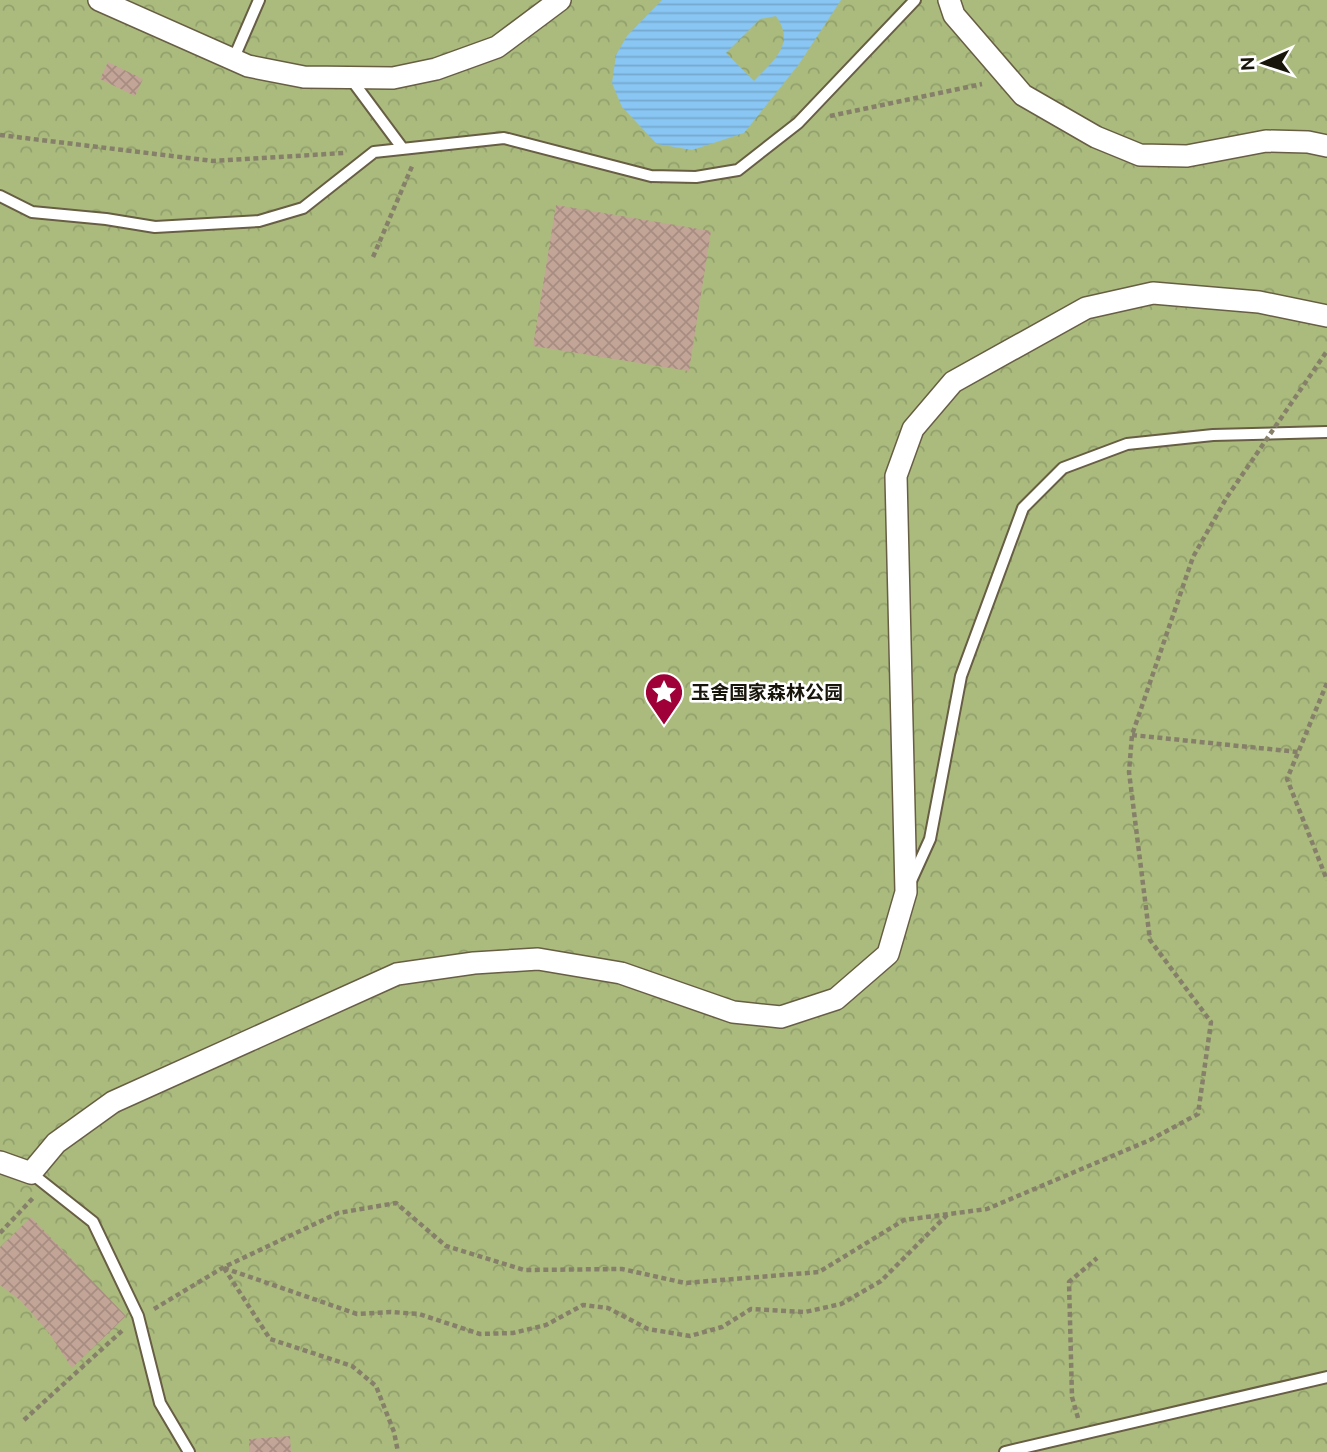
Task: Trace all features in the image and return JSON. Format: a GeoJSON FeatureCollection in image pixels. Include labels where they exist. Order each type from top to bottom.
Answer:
{"type":"FeatureCollection","features":[{"type":"Feature","properties":{"kind":"street"},"geometry":{"type":"LineString","coordinates":[[99,0],[248,66],[304,77],[350,78],[393,78],[436,69],[473,56],[497,47],[560,0]]}},
{"type":"Feature","properties":{"kind":"street"},"geometry":{"type":"LineString","coordinates":[[949,0],[954,15],[1023,95],[1096,138],[1140,155],[1187,156],[1266,141],[1308,142],[1327,146]]}},
{"type":"Feature","properties":{"kind":"street"},"geometry":{"type":"LineString","coordinates":[[0,1162],[38,1179],[56,1143],[113,1102],[397,974],[474,963],[538,959],[621,974],[733,1012],[781,1017],[836,999],[888,954],[906,892],[896,476],[913,429],[953,382],[1086,308],[1153,293],[1259,302],[1327,316]]}},
{"type":"Feature","properties":{"kind":"lane"},"geometry":{"type":"LineString","coordinates":[[233,60],[259,0]]}},
{"type":"Feature","properties":{"kind":"lane"},"geometry":{"type":"LineString","coordinates":[[0,196],[32,212],[155,227],[259,221],[303,208],[374,152],[504,138],[652,176],[696,177],[738,170],[798,123],[915,0]]}},
{"type":"Feature","properties":{"kind":"lane"},"geometry":{"type":"LineString","coordinates":[[350,78],[403,149]]}},
{"type":"Feature","properties":{"kind":"lane"},"geometry":{"type":"LineString","coordinates":[[906,892],[930,839],[961,676],[1023,508],[1063,468],[1126,444],[1213,435],[1327,432]]}},
{"type":"Feature","properties":{"kind":"lane"},"geometry":{"type":"LineString","coordinates":[[38,1179],[93,1222],[138,1316],[160,1403],[189,1452]]}},
{"type":"Feature","properties":{"kind":"lane"},"geometry":{"type":"LineString","coordinates":[[1004,1452],[1327,1377]]}},
{"type":"Feature","properties":{"kind":"path"},"geometry":{"type":"LineString","coordinates":[[798,123],[1009,79]]}},
{"type":"Feature","properties":{"kind":"path"},"geometry":{"type":"LineString","coordinates":[[0,135],[213,161],[349,153],[364,161]]}},
{"type":"Feature","properties":{"kind":"path"},"geometry":{"type":"LineString","coordinates":[[373,257],[421,148]]}},
{"type":"Feature","properties":{"kind":"path"},"geometry":{"type":"LineString","coordinates":[[24,1420],[138,1316],[153,1310],[224,1267],[338,1213],[396,1203],[446,1246],[524,1270],[622,1269],[685,1283],[819,1272],[904,1220],[987,1209],[1150,1140],[1198,1114],[1211,1022],[1150,940],[1129,772],[1132,735],[1193,557],[1227,497],[1327,351]]}},
{"type":"Feature","properties":{"kind":"path"},"geometry":{"type":"LineString","coordinates":[[1327,683],[1287,779],[1327,880]]}},
{"type":"Feature","properties":{"kind":"path"},"geometry":{"type":"LineString","coordinates":[[1132,735],[1298,752]]}},
{"type":"Feature","properties":{"kind":"path"},"geometry":{"type":"LineString","coordinates":[[0,1233],[38,1179]]}},
{"type":"Feature","properties":{"kind":"path"},"geometry":{"type":"LineString","coordinates":[[224,1267],[357,1314],[419,1314],[480,1334],[513,1333],[546,1325],[583,1305],[608,1308],[648,1329],[690,1336],[722,1326],[751,1309],[804,1312],[841,1304],[881,1281],[949,1214]]}},
{"type":"Feature","properties":{"kind":"path"},"geometry":{"type":"LineString","coordinates":[[1082,1434],[1072,1397],[1069,1282],[1097,1258]]}},
{"type":"Feature","properties":{"kind":"path"},"geometry":{"type":"LineString","coordinates":[[224,1267],[270,1339],[352,1366],[376,1386],[394,1432],[398,1452]]}},
{"type":"Feature","properties":{"kind":"green space","name":"玉舍国家森林公园"},"geometry":{"type":"Polygon","coordinates":[[[0,0],[1327,0],[1327,1452],[0,1452],[0,0]]]}},
{"type":"Feature","properties":{"kind":"water"},"geometry":{"type":"Polygon","coordinates":[[[662,0],[841,0],[799,64],[744,133],[692,150],[657,144],[622,107],[612,83],[616,55],[627,36],[662,0]],[[776,16],[760,19],[726,53],[754,81],[780,51],[784,35],[776,16]]]}},
{"type":"Feature","properties":{"kind":"building"},"geometry":{"type":"Polygon","coordinates":[[[108,62],[143,79],[135,96],[100,79],[108,62]]]}},
{"type":"Feature","properties":{"kind":"building"},"geometry":{"type":"Polygon","coordinates":[[[556,205],[711,231],[689,371],[533,346],[556,205]]]}},
{"type":"Feature","properties":{"kind":"building"},"geometry":{"type":"Polygon","coordinates":[[[31,1217],[126,1316],[72,1368],[49,1333],[21,1301],[0,1285],[0,1247],[31,1217]]]}},
{"type":"Feature","properties":{"kind":"building"},"geometry":{"type":"Polygon","coordinates":[[[290,1436],[291,1452],[249,1452],[249,1439],[290,1436]]]}},
{"type":"Feature","properties":{"kind":"place","name":"玉舍国家森林公园"},"geometry":{"type":"Point","coordinates":[664,726]}}]}
